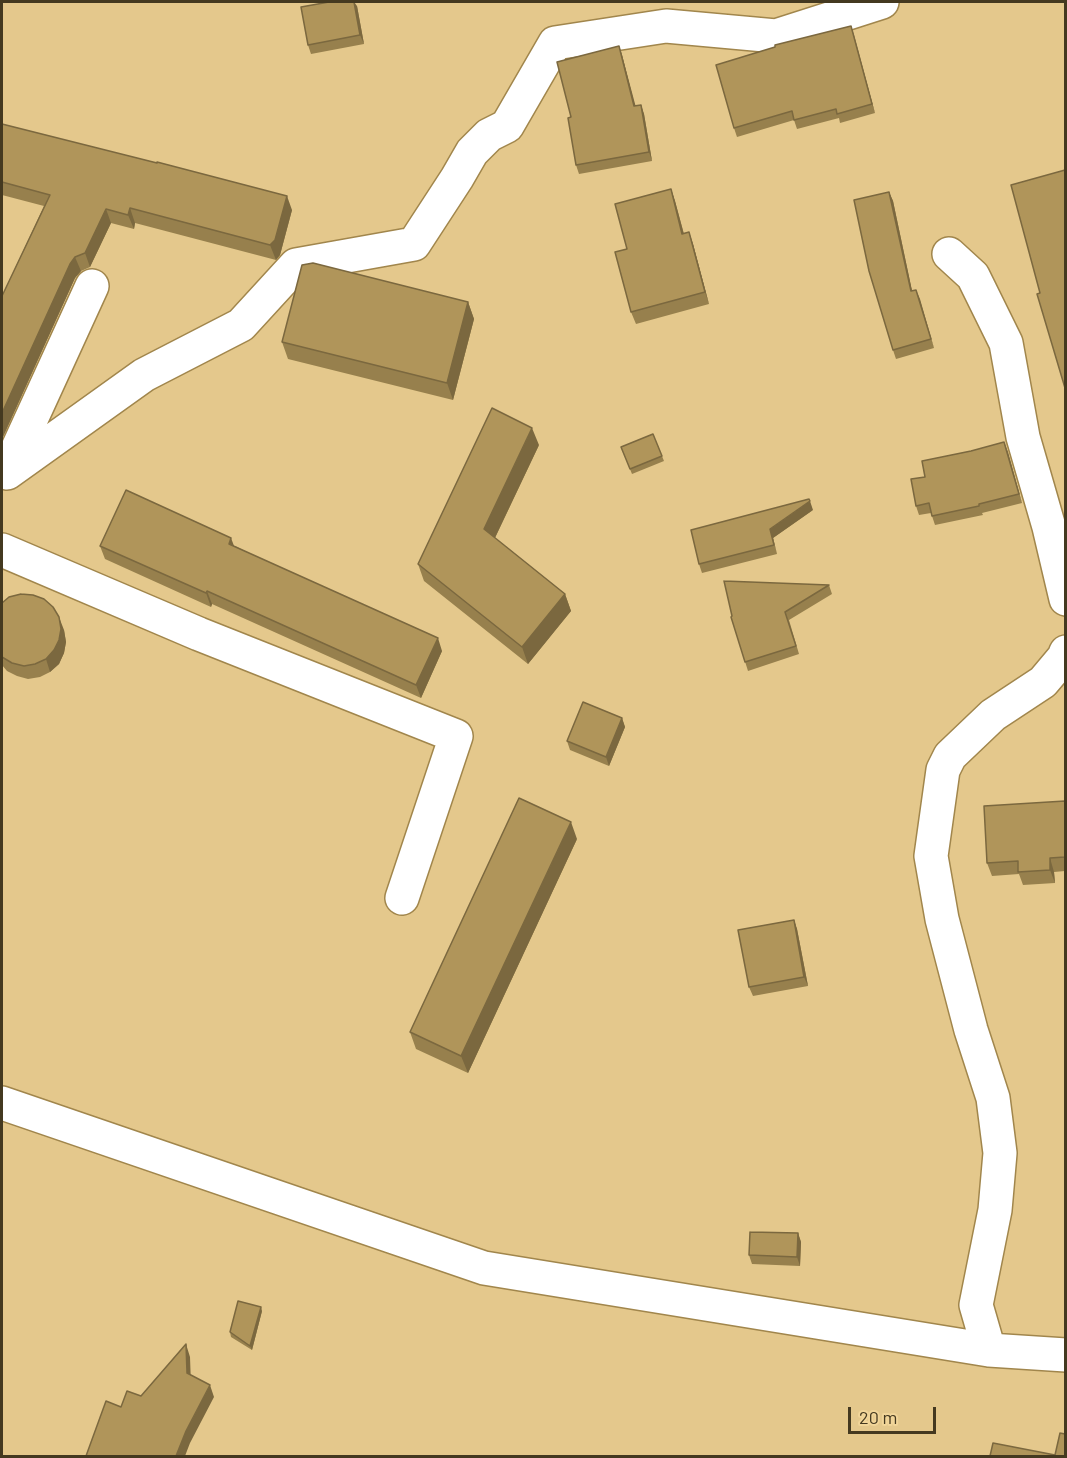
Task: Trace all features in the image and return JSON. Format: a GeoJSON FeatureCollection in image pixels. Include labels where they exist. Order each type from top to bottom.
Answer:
{"type":"FeatureCollection","features":[{"type":"Feature","properties":{"kind":"street"},"geometry":{"type":"LineString","coordinates":[[4,479],[144,375],[241,325],[296,265],[414,244],[472,152],[489,135],[507,126],[555,42],[666,26],[776,36],[882,2]]}},
{"type":"Feature","properties":{"kind":"street"},"geometry":{"type":"LineString","coordinates":[[949,254],[972,276],[1006,343],[1023,437],[1065,599]]}},
{"type":"Feature","properties":{"kind":"street"},"geometry":{"type":"LineString","coordinates":[[4,479],[92,286]]}},
{"type":"Feature","properties":{"kind":"street"},"geometry":{"type":"LineString","coordinates":[[2,550],[199,634],[456,736],[402,898]]}},
{"type":"Feature","properties":{"kind":"street"},"geometry":{"type":"LineString","coordinates":[[989,1350],[976,1305],[994,1210],[1000,1153],[993,1098],[971,1030],[945,930],[930,856],[943,770],[950,756],[993,715],[1043,682],[1064,657],[1065,652]]}},
{"type":"Feature","properties":{"kind":"street"},"geometry":{"type":"LineString","coordinates":[[2,1103],[483,1268],[989,1350],[1065,1355]]}},
{"type":"Feature","properties":{"kind":"building"},"geometry":{"type":"Polygon","coordinates":[[[329,2],[354,2],[360,35],[308,45],[301,7],[329,2]]]}},
{"type":"Feature","properties":{"kind":"building"},"geometry":{"type":"Polygon","coordinates":[[[851,26],[872,104],[837,114],[836,109],[794,120],[792,111],[734,128],[716,65],[775,47],[775,45],[851,26]]]}},
{"type":"Feature","properties":{"kind":"building"},"geometry":{"type":"Polygon","coordinates":[[[619,46],[634,106],[641,105],[649,152],[576,165],[568,118],[571,117],[557,62],[619,46]]]}},
{"type":"Feature","properties":{"kind":"building"},"geometry":{"type":"Polygon","coordinates":[[[2,124],[287,196],[275,240],[270,245],[130,208],[128,215],[106,209],[85,253],[75,257],[70,264],[2,413],[2,296],[50,195],[2,182],[2,124]]]}},
{"type":"Feature","properties":{"kind":"building"},"geometry":{"type":"Polygon","coordinates":[[[1065,170],[1065,388],[1037,294],[1040,293],[1011,185],[1065,170]]]}},
{"type":"Feature","properties":{"kind":"building"},"geometry":{"type":"Polygon","coordinates":[[[671,189],[682,234],[689,232],[705,292],[631,312],[615,252],[627,249],[615,204],[671,189]]]}},
{"type":"Feature","properties":{"kind":"building"},"geometry":{"type":"Polygon","coordinates":[[[889,192],[911,291],[916,290],[931,339],[893,350],[869,271],[854,200],[889,192]]]}},
{"type":"Feature","properties":{"kind":"building"},"geometry":{"type":"Polygon","coordinates":[[[313,263],[468,302],[447,383],[282,342],[302,265],[313,263]]]}},
{"type":"Feature","properties":{"kind":"building"},"geometry":{"type":"Polygon","coordinates":[[[492,408],[532,428],[484,529],[565,594],[522,647],[418,564],[492,408]]]}},
{"type":"Feature","properties":{"kind":"building"},"geometry":{"type":"Polygon","coordinates":[[[653,434],[662,456],[630,469],[621,447],[653,434]]]}},
{"type":"Feature","properties":{"kind":"building"},"geometry":{"type":"Polygon","coordinates":[[[1004,442],[1019,494],[979,504],[979,506],[932,516],[929,503],[916,506],[911,479],[925,477],[922,461],[1004,442]]]}},
{"type":"Feature","properties":{"kind":"building"},"geometry":{"type":"Polygon","coordinates":[[[126,490],[231,538],[229,544],[438,638],[416,685],[207,591],[206,593],[100,546],[126,490]]]}},
{"type":"Feature","properties":{"kind":"building"},"geometry":{"type":"Polygon","coordinates":[[[809,499],[810,501],[770,529],[774,545],[699,564],[691,530],[809,499]]]}},
{"type":"Feature","properties":{"kind":"building"},"geometry":{"type":"Polygon","coordinates":[[[724,581],[829,585],[785,612],[796,646],[745,662],[731,617],[724,581]]]}},
{"type":"Feature","properties":{"kind":"building"},"geometry":{"type":"Polygon","coordinates":[[[21,594],[44,599],[59,617],[61,629],[54,650],[46,659],[24,666],[2,657],[2,603],[9,597],[21,594]]]}},
{"type":"Feature","properties":{"kind":"building"},"geometry":{"type":"Polygon","coordinates":[[[583,702],[622,718],[606,757],[567,741],[583,702]]]}},
{"type":"Feature","properties":{"kind":"building"},"geometry":{"type":"Polygon","coordinates":[[[519,798],[571,822],[461,1056],[410,1032],[519,798]]]}},
{"type":"Feature","properties":{"kind":"building"},"geometry":{"type":"Polygon","coordinates":[[[1065,801],[1065,857],[1050,858],[1050,870],[1018,872],[1018,861],[987,863],[984,806],[1065,801]]]}},
{"type":"Feature","properties":{"kind":"building"},"geometry":{"type":"Polygon","coordinates":[[[794,920],[804,977],[749,987],[738,930],[794,920]]]}},
{"type":"Feature","properties":{"kind":"building"},"geometry":{"type":"Polygon","coordinates":[[[750,1232],[798,1233],[797,1257],[749,1255],[750,1232]]]}},
{"type":"Feature","properties":{"kind":"building"},"geometry":{"type":"Polygon","coordinates":[[[238,1301],[261,1307],[250,1346],[230,1332],[238,1301]]]}},
{"type":"Feature","properties":{"kind":"building"},"geometry":{"type":"Polygon","coordinates":[[[186,1344],[187,1373],[210,1385],[176,1456],[86,1456],[106,1401],[121,1407],[127,1391],[141,1396],[186,1344]]]}},
{"type":"Feature","properties":{"kind":"building"},"geometry":{"type":"Polygon","coordinates":[[[1060,1433],[1065,1434],[1065,1456],[990,1456],[993,1443],[1055,1455],[1060,1433]]]}}]}
